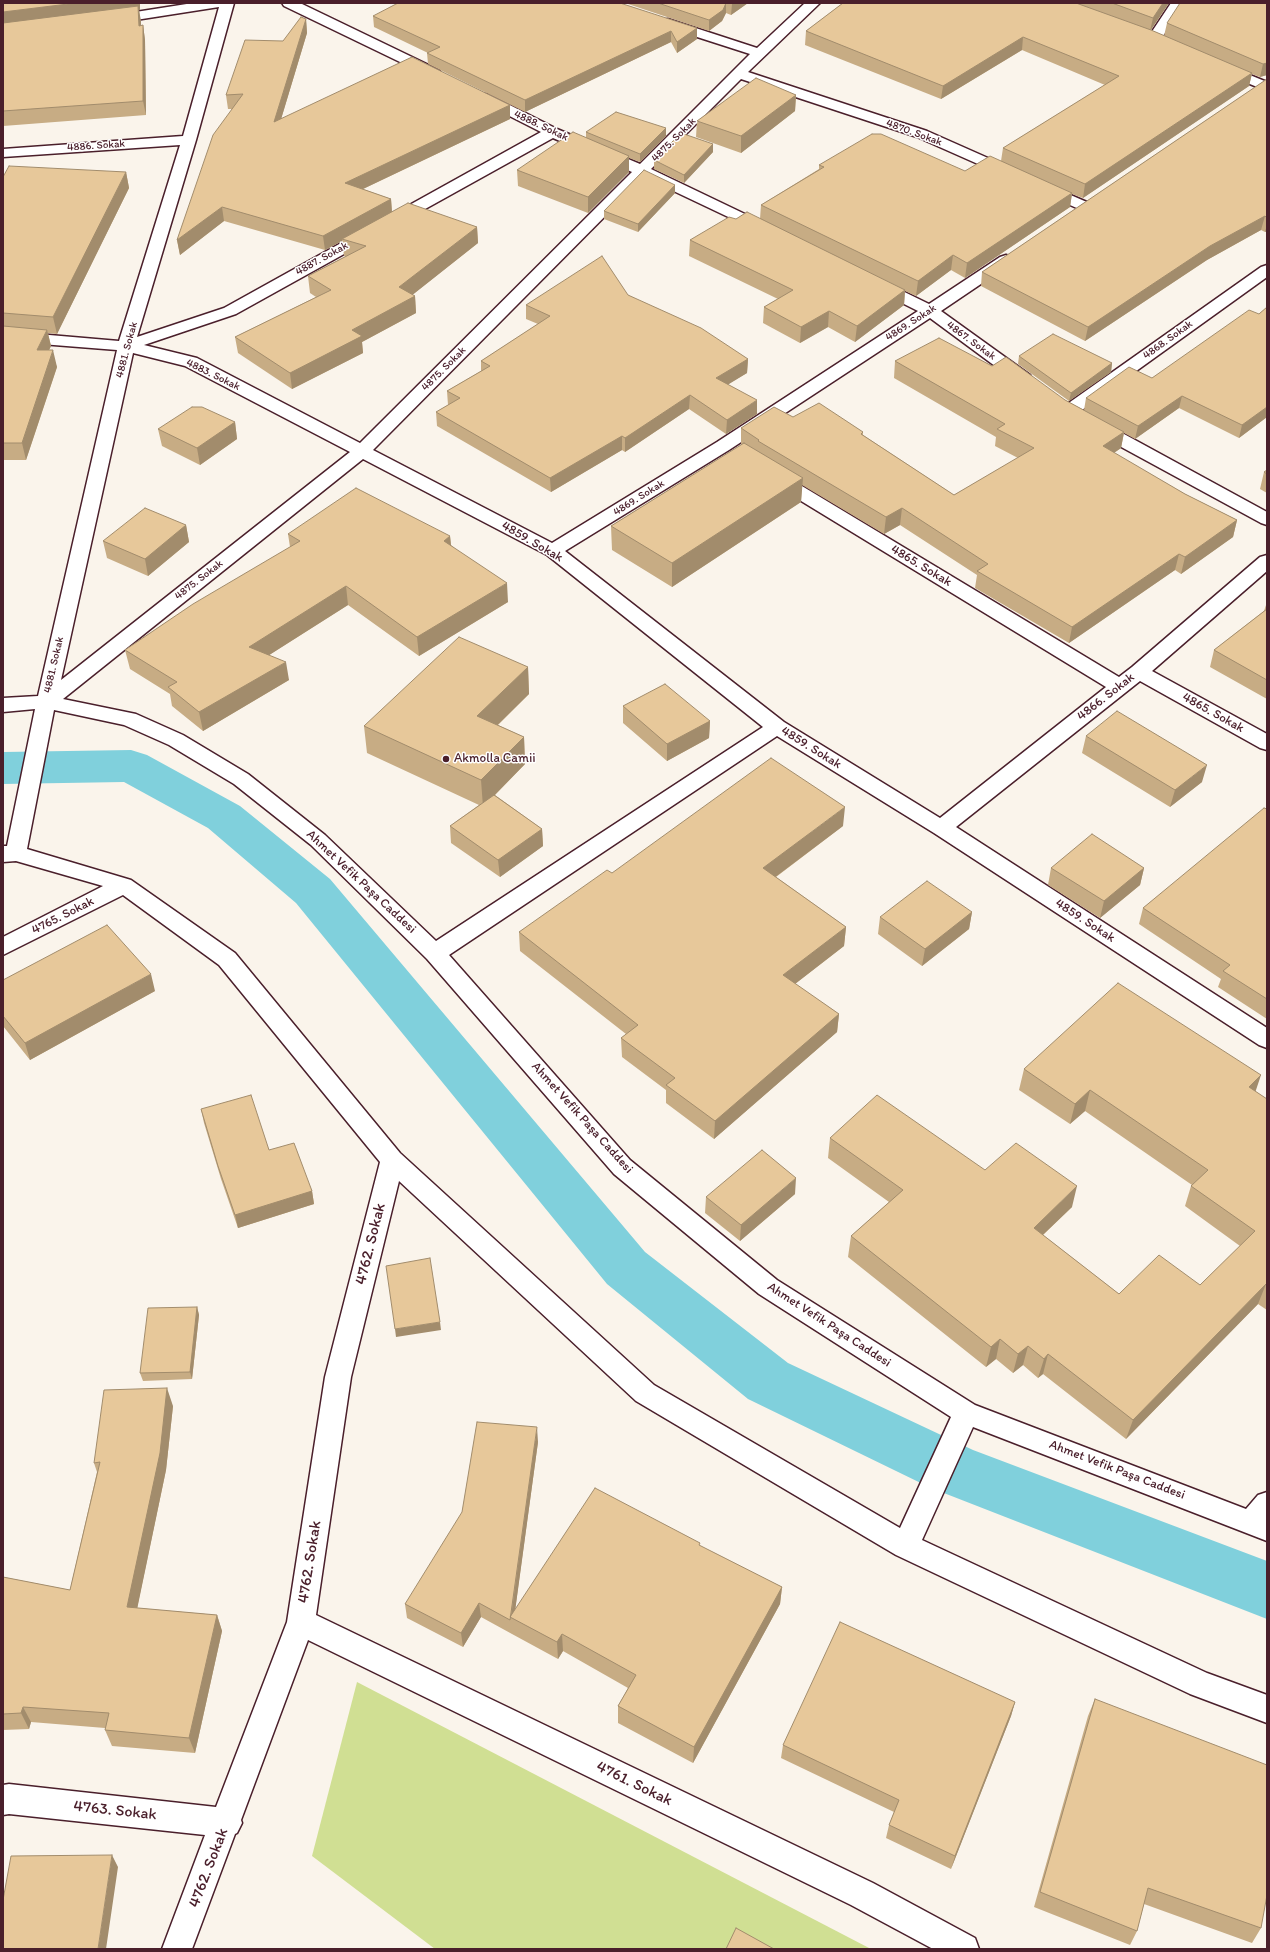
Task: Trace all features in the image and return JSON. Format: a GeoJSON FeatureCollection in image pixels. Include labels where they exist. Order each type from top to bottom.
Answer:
{"type":"FeatureCollection","features":[{"type":"Feature","properties":{"kind":"street"},"geometry":{"type":"LineString","coordinates":[[94,22],[219,3]]}},
{"type":"Feature","properties":{"kind":"street","name":"4881. Sokak"},"geometry":{"type":"LineString","coordinates":[[10,854],[26,804],[46,702],[126,346],[189,140],[227,3]]}},
{"type":"Feature","properties":{"kind":"street"},"geometry":{"type":"LineString","coordinates":[[289,3],[444,78]]}},
{"type":"Feature","properties":{"kind":"street","name":"4875. Sokak"},"geometry":{"type":"LineString","coordinates":[[46,702],[362,451],[643,171],[759,53],[813,3]]}},
{"type":"Feature","properties":{"kind":"street"},"geometry":{"type":"LineString","coordinates":[[1154,39],[1178,3]]}},
{"type":"Feature","properties":{"kind":"street"},"geometry":{"type":"LineString","coordinates":[[657,20],[759,53]]}},
{"type":"Feature","properties":{"kind":"street"},"geometry":{"type":"LineString","coordinates":[[1140,34],[1169,45]]}},
{"type":"Feature","properties":{"kind":"street"},"geometry":{"type":"LineString","coordinates":[[1212,63],[1262,86]]}},
{"type":"Feature","properties":{"kind":"street","name":"4870. Sokak"},"geometry":{"type":"LineString","coordinates":[[739,74],[922,134],[1084,206]]}},
{"type":"Feature","properties":{"kind":"street","name":"4888. Sokak"},"geometry":{"type":"LineString","coordinates":[[471,91],[552,132],[643,171]]}},
{"type":"Feature","properties":{"kind":"street","name":"4887. Sokak"},"geometry":{"type":"LineString","coordinates":[[126,346],[230,310],[552,132]]}},
{"type":"Feature","properties":{"kind":"street","name":"4886. Sokak"},"geometry":{"type":"LineString","coordinates":[[3,153],[189,140]]}},
{"type":"Feature","properties":{"kind":"street"},"geometry":{"type":"LineString","coordinates":[[643,171],[783,237]]}},
{"type":"Feature","properties":{"kind":"street","name":"4869. Sokak"},"geometry":{"type":"LineString","coordinates":[[553,550],[730,450],[1020,250]]}},
{"type":"Feature","properties":{"kind":"street","name":"4868. Sokak"},"geometry":{"type":"LineString","coordinates":[[1267,270],[1063,406],[1267,520]]}},
{"type":"Feature","properties":{"kind":"street","name":"4867. Sokak"},"geometry":{"type":"LineString","coordinates":[[867,280],[930,311],[1038,388]]}},
{"type":"Feature","properties":{"kind":"street","name":"4883. Sokak"},"geometry":{"type":"LineString","coordinates":[[3,336],[126,346],[191,362],[362,451]]}},
{"type":"Feature","properties":{"kind":"street","name":"4859. Sokak"},"geometry":{"type":"LineString","coordinates":[[362,451],[553,550],[777,727],[941,828],[1267,1039]]}},
{"type":"Feature","properties":{"kind":"street","name":"4865. Sokak"},"geometry":{"type":"LineString","coordinates":[[764,470],[1118,686]]}},
{"type":"Feature","properties":{"kind":"street","name":"4866. Sokak"},"geometry":{"type":"LineString","coordinates":[[941,828],[1118,686],[1139,672],[1267,561]]}},
{"type":"Feature","properties":{"kind":"street","name":"4865. Sokak"},"geometry":{"type":"LineString","coordinates":[[1139,672],[1267,743]]}},
{"type":"Feature","properties":{"kind":"street","name":"Ahmet Vefik Paşa Caddesi"},"geometry":{"type":"LineString","coordinates":[[3,704],[46,702],[129,719],[176,740],[241,779],[318,840],[435,953],[622,1167],[768,1287],[966,1413],[1262,1518]]}},
{"type":"Feature","properties":{"kind":"street"},"geometry":{"type":"LineString","coordinates":[[435,953],[777,727]]}},
{"type":"Feature","properties":{"kind":"street"},"geometry":{"type":"LineString","coordinates":[[10,854],[124,885],[227,959],[392,1160],[645,1392],[906,1546],[1200,1684],[1267,1709]]}},
{"type":"Feature","properties":{"kind":"street","name":"4765. Sokak"},"geometry":{"type":"LineString","coordinates":[[3,947],[124,885]]}},
{"type":"Feature","properties":{"kind":"street","name":"4762. Sokak"},"geometry":{"type":"LineString","coordinates":[[177,1949],[227,1823],[302,1622],[338,1377],[392,1160]]}},
{"type":"Feature","properties":{"kind":"street"},"geometry":{"type":"LineString","coordinates":[[906,1546],[966,1413]]}},
{"type":"Feature","properties":{"kind":"street","name":"4761. Sokak"},"geometry":{"type":"LineString","coordinates":[[302,1622],[862,1894],[964,1949]]}},
{"type":"Feature","properties":{"kind":"street","name":"4763. Sokak"},"geometry":{"type":"LineString","coordinates":[[3,1800],[9,1799],[227,1823]]}},
{"type":"Feature","properties":{"kind":"green space"},"geometry":{"type":"Polygon","coordinates":[[[357,1682],[871,1949],[435,1949],[312,1856],[357,1682]]]}},
{"type":"Feature","properties":{"kind":"building"},"geometry":{"type":"Polygon","coordinates":[[[3,3],[76,3],[3,12],[3,3]]]}},
{"type":"Feature","properties":{"kind":"building"},"geometry":{"type":"Polygon","coordinates":[[[398,3],[620,3],[697,28],[677,42],[671,31],[525,100],[427,53],[440,47],[373,16],[398,3]]]}},
{"type":"Feature","properties":{"kind":"building"},"geometry":{"type":"Polygon","coordinates":[[[658,3],[726,3],[723,10],[709,20],[658,3]]]}},
{"type":"Feature","properties":{"kind":"building"},"geometry":{"type":"Polygon","coordinates":[[[843,3],[1076,3],[1151,30],[1252,73],[1085,184],[1003,148],[1119,76],[1023,37],[943,86],[806,31],[843,3]]]}},
{"type":"Feature","properties":{"kind":"building"},"geometry":{"type":"Polygon","coordinates":[[[1112,3],[1163,3],[1153,18],[1112,3]]]}},
{"type":"Feature","properties":{"kind":"building"},"geometry":{"type":"Polygon","coordinates":[[[1180,3],[1267,3],[1267,63],[1263,64],[1167,23],[1180,3]]]}},
{"type":"Feature","properties":{"kind":"building"},"geometry":{"type":"Polygon","coordinates":[[[138,6],[139,26],[143,25],[143,101],[3,111],[3,23],[138,6]]]}},
{"type":"Feature","properties":{"kind":"building"},"geometry":{"type":"Polygon","coordinates":[[[301,17],[306,19],[274,122],[412,57],[510,105],[345,183],[391,199],[323,236],[222,207],[177,240],[213,135],[243,94],[226,95],[245,40],[283,41],[301,17]]]}},
{"type":"Feature","properties":{"kind":"building"},"geometry":{"type":"Polygon","coordinates":[[[756,78],[796,95],[741,136],[697,121],[756,78]]]}},
{"type":"Feature","properties":{"kind":"building"},"geometry":{"type":"Polygon","coordinates":[[[1267,79],[1267,218],[1265,216],[1210,246],[1088,327],[982,272],[1267,79]]]}},
{"type":"Feature","properties":{"kind":"building"},"geometry":{"type":"Polygon","coordinates":[[[616,112],[666,128],[640,154],[586,132],[616,112]]]}},
{"type":"Feature","properties":{"kind":"building"},"geometry":{"type":"Polygon","coordinates":[[[573,132],[629,156],[588,197],[517,170],[573,132]]]}},
{"type":"Feature","properties":{"kind":"building"},"geometry":{"type":"Polygon","coordinates":[[[681,133],[713,144],[684,175],[654,160],[681,133]]]}},
{"type":"Feature","properties":{"kind":"building"},"geometry":{"type":"Polygon","coordinates":[[[872,134],[881,134],[965,171],[990,156],[1072,193],[967,263],[953,255],[918,281],[761,205],[824,167],[819,165],[872,134]]]}},
{"type":"Feature","properties":{"kind":"building"},"geometry":{"type":"Polygon","coordinates":[[[9,166],[126,172],[53,317],[3,313],[3,177],[9,166]]]}},
{"type":"Feature","properties":{"kind":"building"},"geometry":{"type":"Polygon","coordinates":[[[644,170],[675,185],[638,224],[604,211],[644,170]]]}},
{"type":"Feature","properties":{"kind":"building"},"geometry":{"type":"Polygon","coordinates":[[[408,203],[477,227],[399,287],[415,296],[352,330],[362,336],[290,373],[235,337],[331,290],[308,276],[366,246],[342,239],[408,203]]]}},
{"type":"Feature","properties":{"kind":"building"},"geometry":{"type":"Polygon","coordinates":[[[747,212],[905,290],[857,326],[829,311],[801,327],[764,307],[793,290],[690,240],[729,217],[736,219],[747,212]]]}},
{"type":"Feature","properties":{"kind":"building"},"geometry":{"type":"Polygon","coordinates":[[[602,256],[628,295],[701,328],[748,359],[716,378],[757,400],[727,420],[690,395],[625,438],[622,436],[550,478],[436,412],[460,398],[447,391],[490,366],[481,361],[550,316],[526,305],[602,256]]]}},
{"type":"Feature","properties":{"kind":"building"},"geometry":{"type":"Polygon","coordinates":[[[1267,307],[1267,407],[1242,425],[1182,396],[1138,426],[1086,398],[1129,367],[1152,378],[1249,310],[1259,314],[1267,307]]]}},
{"type":"Feature","properties":{"kind":"building"},"geometry":{"type":"Polygon","coordinates":[[[3,326],[47,330],[37,350],[53,350],[22,443],[3,443],[3,326]]]}},
{"type":"Feature","properties":{"kind":"building"},"geometry":{"type":"Polygon","coordinates":[[[1053,334],[1112,363],[1071,393],[1019,356],[1053,334]]]}},
{"type":"Feature","properties":{"kind":"building"},"geometry":{"type":"Polygon","coordinates":[[[939,338],[992,366],[1006,357],[1065,400],[1124,432],[1103,446],[1185,494],[1237,520],[1185,557],[1179,554],[1072,627],[977,571],[988,564],[902,508],[886,517],[758,441],[759,440],[741,428],[774,407],[793,417],[819,403],[863,432],[861,434],[954,495],[1034,448],[997,429],[1005,424],[895,361],[939,338]]]}},
{"type":"Feature","properties":{"kind":"building"},"geometry":{"type":"Polygon","coordinates":[[[192,407],[202,407],[235,422],[197,448],[158,429],[192,407]]]}},
{"type":"Feature","properties":{"kind":"building"},"geometry":{"type":"Polygon","coordinates":[[[744,443],[803,478],[672,563],[611,526],[744,443]]]}},
{"type":"Feature","properties":{"kind":"building"},"geometry":{"type":"Polygon","coordinates":[[[356,488],[450,536],[444,541],[507,583],[417,637],[346,586],[249,647],[286,662],[199,712],[168,687],[177,682],[125,650],[193,604],[300,541],[288,534],[356,488]]]}},
{"type":"Feature","properties":{"kind":"building"},"geometry":{"type":"Polygon","coordinates":[[[145,508],[186,525],[145,559],[103,541],[145,508]]]}},
{"type":"Feature","properties":{"kind":"building"},"geometry":{"type":"Polygon","coordinates":[[[1267,609],[1267,680],[1214,650],[1267,609]]]}},
{"type":"Feature","properties":{"kind":"building"},"geometry":{"type":"Polygon","coordinates":[[[459,637],[528,667],[477,716],[524,737],[481,780],[364,726],[459,637]]]}},
{"type":"Feature","properties":{"kind":"building"},"geometry":{"type":"Polygon","coordinates":[[[665,684],[710,721],[667,744],[623,706],[665,684]]]}},
{"type":"Feature","properties":{"kind":"building"},"geometry":{"type":"Polygon","coordinates":[[[1117,711],[1207,765],[1175,790],[1086,736],[1117,711]]]}},
{"type":"Feature","properties":{"kind":"building"},"geometry":{"type":"Polygon","coordinates":[[[771,758],[845,807],[763,868],[846,927],[783,975],[839,1014],[715,1121],[666,1085],[675,1078],[621,1038],[638,1025],[519,932],[607,870],[612,873],[771,758]]]}},
{"type":"Feature","properties":{"kind":"building"},"geometry":{"type":"Polygon","coordinates":[[[494,795],[542,829],[498,860],[450,826],[494,795]]]}},
{"type":"Feature","properties":{"kind":"building"},"geometry":{"type":"Polygon","coordinates":[[[1264,808],[1267,809],[1267,999],[1223,971],[1230,965],[1143,908],[1264,808]]]}},
{"type":"Feature","properties":{"kind":"building"},"geometry":{"type":"Polygon","coordinates":[[[1092,834],[1144,868],[1104,901],[1051,868],[1092,834]]]}},
{"type":"Feature","properties":{"kind":"building"},"geometry":{"type":"Polygon","coordinates":[[[927,881],[972,912],[925,949],[880,917],[927,881]]]}},
{"type":"Feature","properties":{"kind":"building"},"geometry":{"type":"Polygon","coordinates":[[[107,925],[151,974],[25,1043],[3,1016],[3,980],[107,925]]]}},
{"type":"Feature","properties":{"kind":"building"},"geometry":{"type":"Polygon","coordinates":[[[1118,983],[1261,1075],[1249,1087],[1267,1099],[1267,1285],[1266,1284],[1133,1420],[1048,1354],[1044,1359],[1028,1346],[1018,1354],[1000,1339],[991,1347],[851,1236],[903,1190],[830,1138],[877,1095],[985,1170],[1016,1143],[1077,1186],[1034,1228],[1119,1294],[1159,1255],[1200,1285],[1255,1231],[1191,1186],[1208,1170],[1090,1090],[1075,1104],[1024,1069],[1118,983]]]}},
{"type":"Feature","properties":{"kind":"building"},"geometry":{"type":"Polygon","coordinates":[[[251,1095],[269,1150],[294,1143],[312,1191],[235,1215],[218,1166],[201,1109],[251,1095]]]}},
{"type":"Feature","properties":{"kind":"building"},"geometry":{"type":"Polygon","coordinates":[[[762,1150],[796,1178],[741,1225],[706,1197],[762,1150]]]}},
{"type":"Feature","properties":{"kind":"building"},"geometry":{"type":"Polygon","coordinates":[[[430,1258],[440,1322],[395,1329],[386,1266],[430,1258]]]}},
{"type":"Feature","properties":{"kind":"building"},"geometry":{"type":"Polygon","coordinates":[[[197,1307],[190,1372],[140,1373],[148,1308],[197,1307]]]}},
{"type":"Feature","properties":{"kind":"building"},"geometry":{"type":"Polygon","coordinates":[[[167,1388],[160,1453],[127,1607],[217,1615],[189,1738],[105,1730],[109,1713],[23,1707],[21,1713],[3,1714],[3,1577],[70,1590],[100,1462],[94,1463],[104,1390],[167,1388]]]}},
{"type":"Feature","properties":{"kind":"building"},"geometry":{"type":"Polygon","coordinates":[[[477,1422],[537,1427],[510,1620],[479,1603],[461,1633],[405,1604],[462,1512],[477,1422]]]}},
{"type":"Feature","properties":{"kind":"building"},"geometry":{"type":"Polygon","coordinates":[[[595,1488],[700,1543],[699,1545],[782,1587],[694,1747],[618,1706],[636,1675],[562,1634],[557,1642],[510,1617],[595,1488]]]}},
{"type":"Feature","properties":{"kind":"building"},"geometry":{"type":"Polygon","coordinates":[[[840,1622],[1015,1702],[955,1856],[889,1825],[899,1800],[783,1745],[840,1622]]]}},
{"type":"Feature","properties":{"kind":"building"},"geometry":{"type":"Polygon","coordinates":[[[1095,1699],[1267,1765],[1267,1895],[1261,1928],[1148,1888],[1137,1931],[1040,1892],[1095,1699]]]}},
{"type":"Feature","properties":{"kind":"building"},"geometry":{"type":"Polygon","coordinates":[[[112,1855],[98,1949],[3,1949],[3,1900],[11,1856],[112,1855]]]}},
{"type":"Feature","properties":{"kind":"building"},"geometry":{"type":"Polygon","coordinates":[[[736,1928],[774,1949],[726,1949],[736,1928]]]}},
{"type":"Feature","properties":{"kind":"waterway"},"geometry":{"type":"LineString","coordinates":[[3,768],[131,766],[224,817],[313,891],[626,1268],[768,1381],[952,1469],[1267,1590]]}},
{"type":"Feature","properties":{"kind":"place","name":"Akmolla Camii"},"geometry":{"type":"Point","coordinates":[446,759]}}]}
